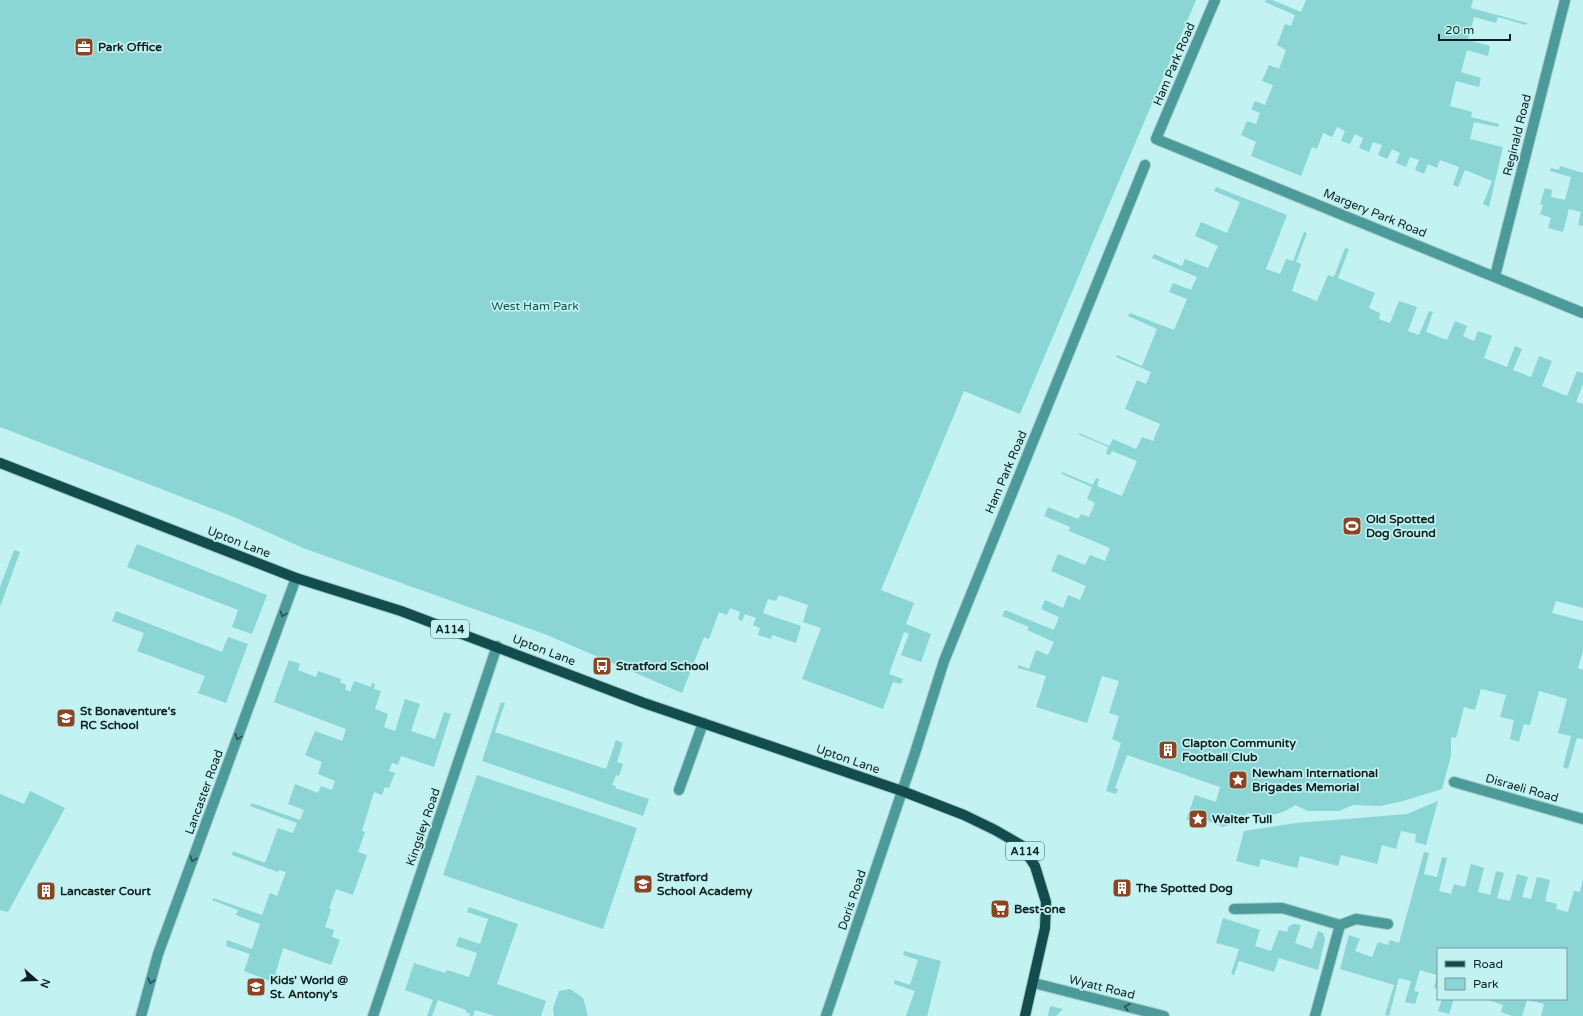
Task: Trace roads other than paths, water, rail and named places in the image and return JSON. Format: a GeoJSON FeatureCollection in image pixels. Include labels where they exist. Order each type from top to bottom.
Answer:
{"type":"FeatureCollection","features":[{"type":"Feature","properties":{"kind":"main road","name":"Upton Lane"},"geometry":{"type":"LineString","coordinates":[[0,463],[296,578],[401,611],[497,646],[644,703],[703,722],[902,792],[964,815],[995,830],[1021,846],[1035,866],[1046,902],[1046,928],[1026,1016]]}},
{"type":"Feature","properties":{"kind":"street","name":"Ham Park Road"},"geometry":{"type":"LineString","coordinates":[[1156,139],[1215,0]]}},
{"type":"Feature","properties":{"kind":"street","name":"Reginald Road"},"geometry":{"type":"LineString","coordinates":[[1495,276],[1565,0]]}},
{"type":"Feature","properties":{"kind":"street","name":"Margery Park Road"},"geometry":{"type":"LineString","coordinates":[[1156,139],[1583,313]]}},
{"type":"Feature","properties":{"kind":"street","name":"Ham Park Road"},"geometry":{"type":"LineString","coordinates":[[902,792],[955,631],[1145,165]]}},
{"type":"Feature","properties":{"kind":"street","name":"Lancaster Road"},"geometry":{"type":"LineString","coordinates":[[142,1016],[158,954],[296,578]]}},
{"type":"Feature","properties":{"kind":"street","name":"Kingsley Road"},"geometry":{"type":"LineString","coordinates":[[373,1016],[497,646]]}},
{"type":"Feature","properties":{"kind":"street"},"geometry":{"type":"LineString","coordinates":[[679,790],[703,722]]}},
{"type":"Feature","properties":{"kind":"street","name":"Disraeli Road"},"geometry":{"type":"LineString","coordinates":[[1454,782],[1583,819]]}},
{"type":"Feature","properties":{"kind":"street","name":"Doris Road"},"geometry":{"type":"LineString","coordinates":[[826,1016],[902,792]]}},
{"type":"Feature","properties":{"kind":"street"},"geometry":{"type":"LineString","coordinates":[[1234,909],[1282,908],[1340,925],[1356,919],[1388,924]]}},
{"type":"Feature","properties":{"kind":"street"},"geometry":{"type":"LineString","coordinates":[[1315,1016],[1340,925]]}},
{"type":"Feature","properties":{"kind":"street","name":"Wyatt Road"},"geometry":{"type":"LineString","coordinates":[[1034,983],[1164,1016]]}},
{"type":"Feature","properties":{"kind":"place","name":"Park Office"},"geometry":{"type":"Point","coordinates":[84,47]}},
{"type":"Feature","properties":{"kind":"place","name":"Old Spotted Dog Ground"},"geometry":{"type":"Point","coordinates":[1352,526]}},
{"type":"Feature","properties":{"kind":"place","name":"Stratford School"},"geometry":{"type":"Point","coordinates":[602,666]}},
{"type":"Feature","properties":{"kind":"place","name":"St Bonaventure's RC School"},"geometry":{"type":"Point","coordinates":[66,718]}},
{"type":"Feature","properties":{"kind":"place","name":"Clapton Community Football Club"},"geometry":{"type":"Point","coordinates":[1168,750]}},
{"type":"Feature","properties":{"kind":"place","name":"Newham International Brigades Memorial"},"geometry":{"type":"Point","coordinates":[1238,780]}},
{"type":"Feature","properties":{"kind":"place","name":"Walter Tull"},"geometry":{"type":"Point","coordinates":[1198,819]}},
{"type":"Feature","properties":{"kind":"place","name":"Stratford School Academy"},"geometry":{"type":"Point","coordinates":[643,884]}},
{"type":"Feature","properties":{"kind":"place","name":"The Spotted Dog"},"geometry":{"type":"Point","coordinates":[1122,888]}},
{"type":"Feature","properties":{"kind":"place","name":"Lancaster Court"},"geometry":{"type":"Point","coordinates":[46,891]}},
{"type":"Feature","properties":{"kind":"place","name":"Best-one"},"geometry":{"type":"Point","coordinates":[1000,909]}},
{"type":"Feature","properties":{"kind":"place","name":"Kids' World @ St. Antony's"},"geometry":{"type":"Point","coordinates":[256,987]}},
{"type":"Feature","properties":{"kind":"park label","name":"West Ham Park"},"geometry":{"type":"Point","coordinates":[535,306]}}]}
